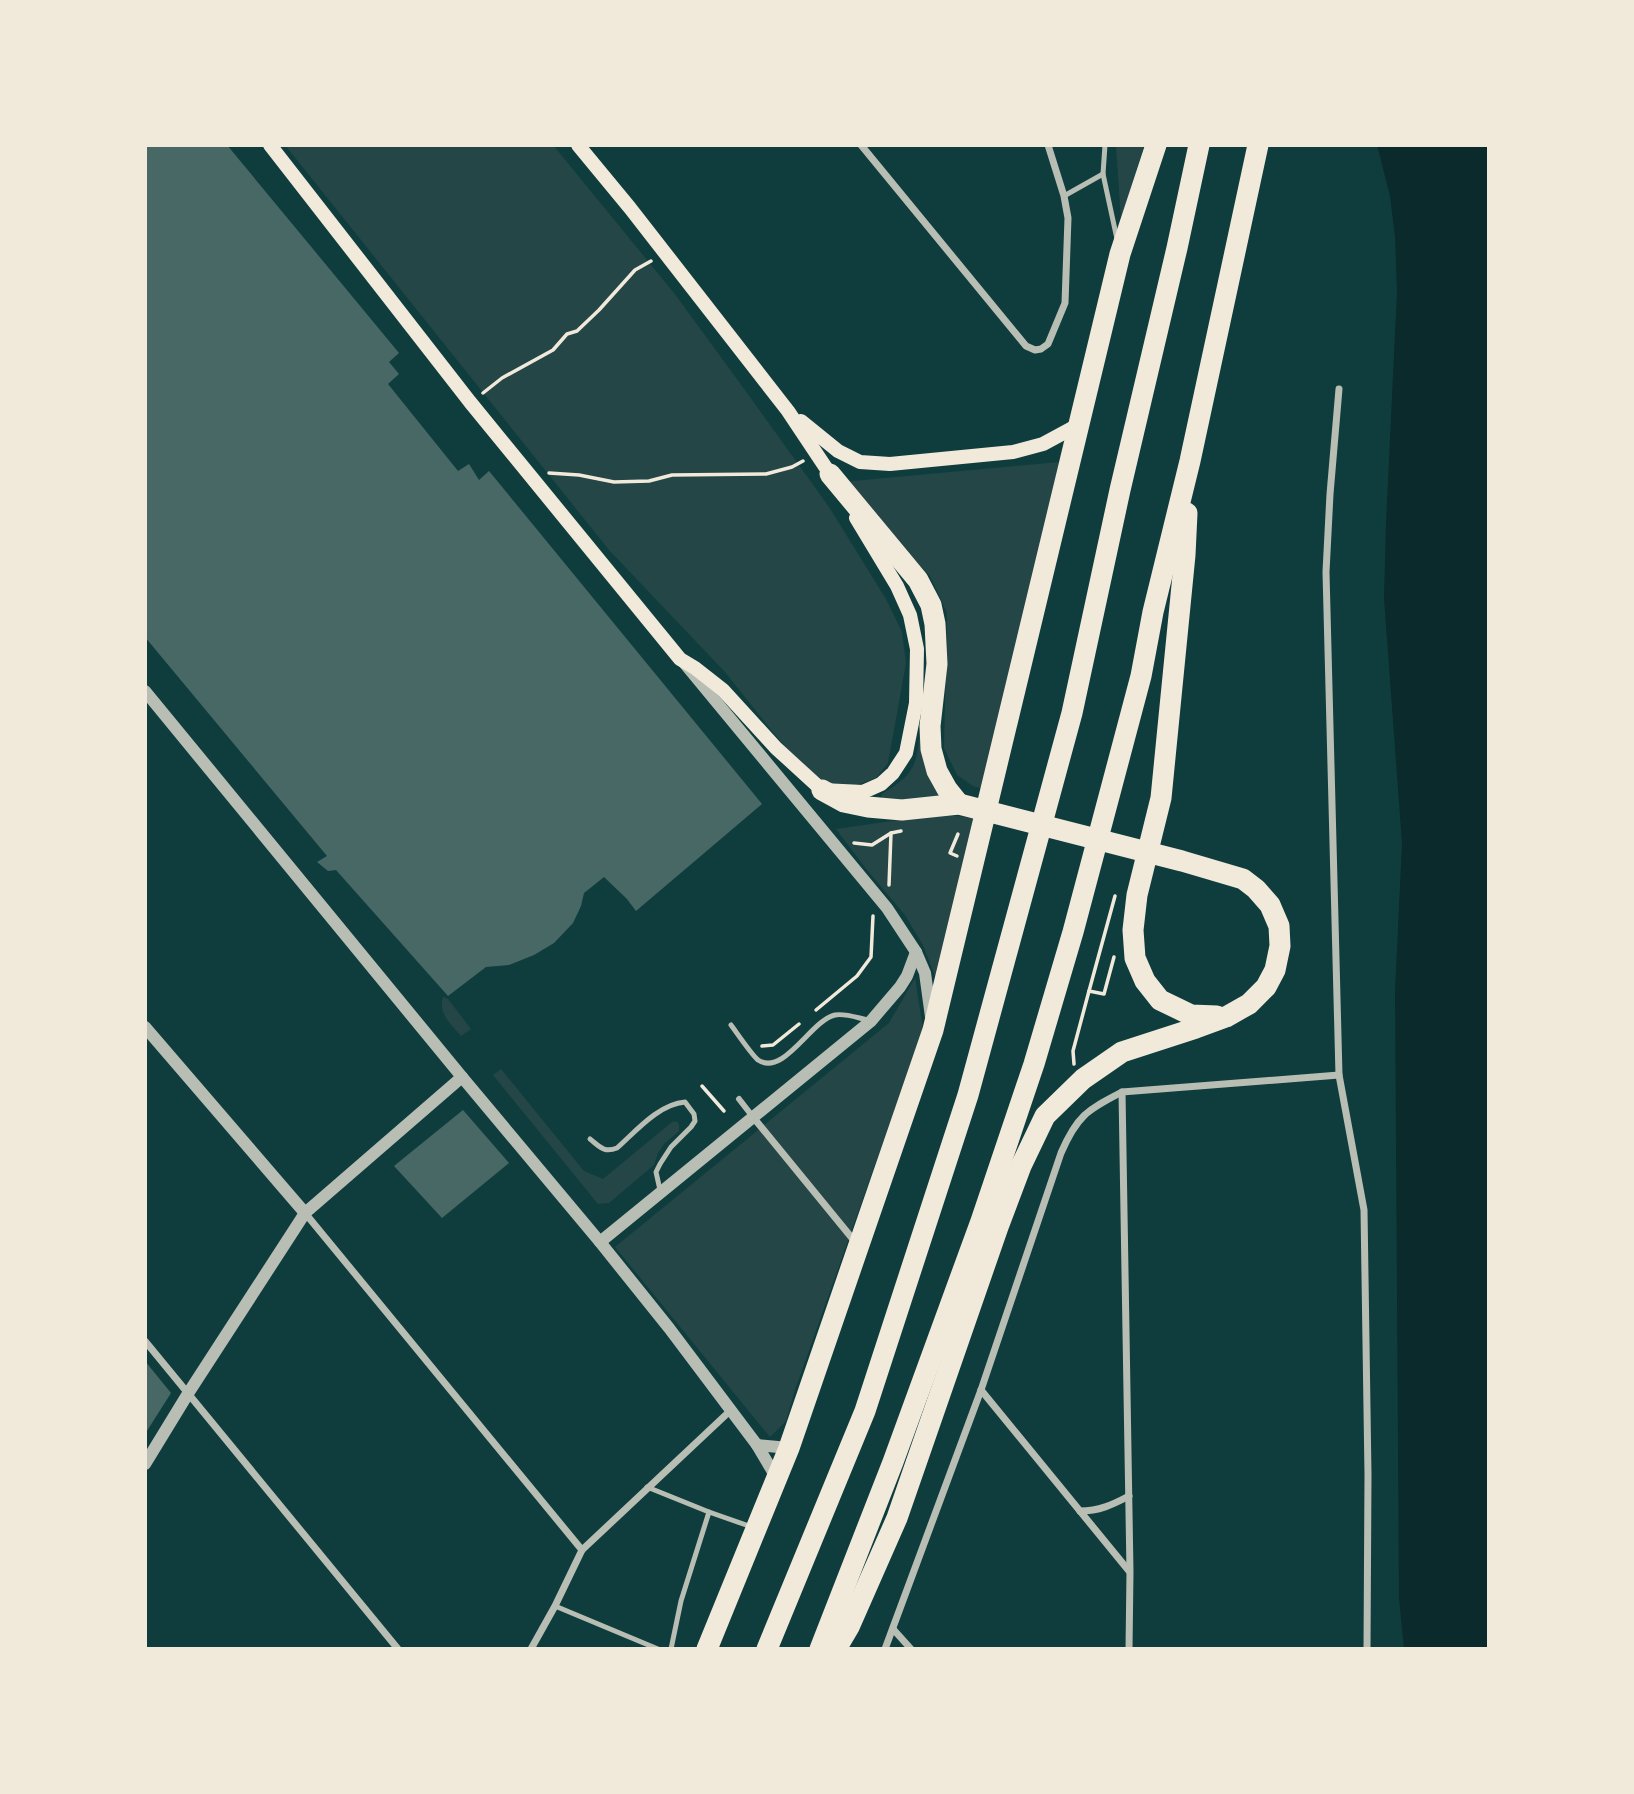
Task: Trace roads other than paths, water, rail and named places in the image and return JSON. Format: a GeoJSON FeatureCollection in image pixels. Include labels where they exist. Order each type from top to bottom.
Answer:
{"type":"FeatureCollection","features":[{"type":"Feature","properties":{"kind":"highway"},"geometry":{"type":"LineString","coordinates":[[707,1649],[789,1448],[933,1030],[1120,254],[1156,145]]}},
{"type":"Feature","properties":{"kind":"highway"},"geometry":{"type":"LineString","coordinates":[[767,1649],[865,1411],[968,1095],[1072,713],[1199,145]]}},
{"type":"Feature","properties":{"kind":"highway"},"geometry":{"type":"LineString","coordinates":[[820,1649],[888,1475],[977,1233],[1034,1064],[1073,932],[1141,676],[1258,145]]}},
{"type":"Feature","properties":{"kind":"highway"},"geometry":{"type":"LineString","coordinates":[[1190,461],[1185,555],[1161,798],[1137,895],[1133,930],[1135,958],[1144,981],[1160,1000],[1191,1015],[1226,1017]]}},
{"type":"Feature","properties":{"kind":"highway"},"geometry":{"type":"LineString","coordinates":[[830,474],[918,580],[931,604],[937,664],[930,726],[931,749],[937,771],[947,789],[963,805]]}},
{"type":"Feature","properties":{"kind":"highway"},"geometry":{"type":"LineString","coordinates":[[822,790],[844,802],[868,807],[902,810],[963,805],[1182,861],[1243,880],[1256,889],[1270,905],[1279,926],[1280,946],[1275,970],[1266,987],[1249,1004],[1226,1017],[1122,1052],[1083,1079],[1045,1116],[1021,1166],[897,1518],[849,1627],[836,1649]]}},
{"type":"Feature","properties":{"kind":"main road"},"geometry":{"type":"LineString","coordinates":[[270,145],[470,402],[680,659],[723,690],[776,748],[822,790],[863,792],[881,785],[906,753],[916,703],[917,649],[910,615],[897,586],[817,453],[788,411],[578,145]]}},
{"type":"Feature","properties":{"kind":"main road"},"geometry":{"type":"LineString","coordinates":[[788,411],[838,451],[860,462],[890,464],[1013,452],[1043,444],[1080,424]]}},
{"type":"Feature","properties":{"kind":"street"},"geometry":{"type":"LineString","coordinates":[[861,145],[1026,346],[1035,350],[1048,344],[1065,303],[1068,218],[1048,145]]}},
{"type":"Feature","properties":{"kind":"street"},"geometry":{"type":"LineString","coordinates":[[1339,389],[1326,572],[1339,1076],[1364,1210],[1368,1475],[1367,1649]]}},
{"type":"Feature","properties":{"kind":"street"},"geometry":{"type":"LineString","coordinates":[[680,659],[887,908],[916,952],[925,973],[933,1030]]}},
{"type":"Feature","properties":{"kind":"street"},"geometry":{"type":"LineString","coordinates":[[145,691],[600,1242],[731,1410],[776,1477]]}},
{"type":"Feature","properties":{"kind":"street"},"geometry":{"type":"LineString","coordinates":[[600,1242],[871,1021],[900,987],[916,952]]}},
{"type":"Feature","properties":{"kind":"street"},"geometry":{"type":"LineString","coordinates":[[145,1027],[305,1213],[582,1550]]}},
{"type":"Feature","properties":{"kind":"street"},"geometry":{"type":"LineString","coordinates":[[885,1649],[981,1390],[1062,1153],[1069,1134],[1079,1119],[1093,1107],[1122,1093],[1339,1076]]}},
{"type":"Feature","properties":{"kind":"street"},"geometry":{"type":"LineString","coordinates":[[145,1464],[188,1392],[305,1213],[462,1077]]}},
{"type":"Feature","properties":{"kind":"street"},"geometry":{"type":"LineString","coordinates":[[1122,1093],[1129,1649]]}},
{"type":"Feature","properties":{"kind":"street"},"geometry":{"type":"LineString","coordinates":[[739,1099],[858,1246]]}},
{"type":"Feature","properties":{"kind":"street"},"geometry":{"type":"LineString","coordinates":[[145,1341],[398,1649]]}},
{"type":"Feature","properties":{"kind":"street"},"geometry":{"type":"LineString","coordinates":[[981,1390],[1130,1572]]}},
{"type":"Feature","properties":{"kind":"street"},"geometry":{"type":"LineString","coordinates":[[531,1649],[582,1550],[731,1410]]}},
{"type":"Feature","properties":{"kind":"street"},"geometry":{"type":"LineString","coordinates":[[757,1445],[789,1448]]}},
{"type":"Feature","properties":{"kind":"street"},"geometry":{"type":"LineString","coordinates":[[1080,1511],[1096,1511],[1129,1496]]}},
{"type":"Feature","properties":{"kind":"street"},"geometry":{"type":"LineString","coordinates":[[893,1629],[911,1649]]}},
{"type":"Feature","properties":{"kind":"lane"},"geometry":{"type":"LineString","coordinates":[[1105,145],[1103,174],[1120,254]]}},
{"type":"Feature","properties":{"kind":"lane"},"geometry":{"type":"LineString","coordinates":[[1064,196],[1103,174]]}},
{"type":"Feature","properties":{"kind":"lane"},"geometry":{"type":"LineString","coordinates":[[731,1025],[758,1059],[772,1063],[784,1058],[823,1020],[835,1015],[871,1021]]}},
{"type":"Feature","properties":{"kind":"lane"},"geometry":{"type":"LineString","coordinates":[[590,1139],[604,1149],[617,1147],[665,1107],[685,1102],[694,1114],[695,1121],[671,1147],[656,1172],[662,1192]]}},
{"type":"Feature","properties":{"kind":"lane"},"geometry":{"type":"LineString","coordinates":[[648,1487],[755,1529]]}},
{"type":"Feature","properties":{"kind":"lane"},"geometry":{"type":"LineString","coordinates":[[671,1649],[681,1601],[709,1512]]}},
{"type":"Feature","properties":{"kind":"lane"},"geometry":{"type":"LineString","coordinates":[[555,1606],[658,1649]]}}]}
